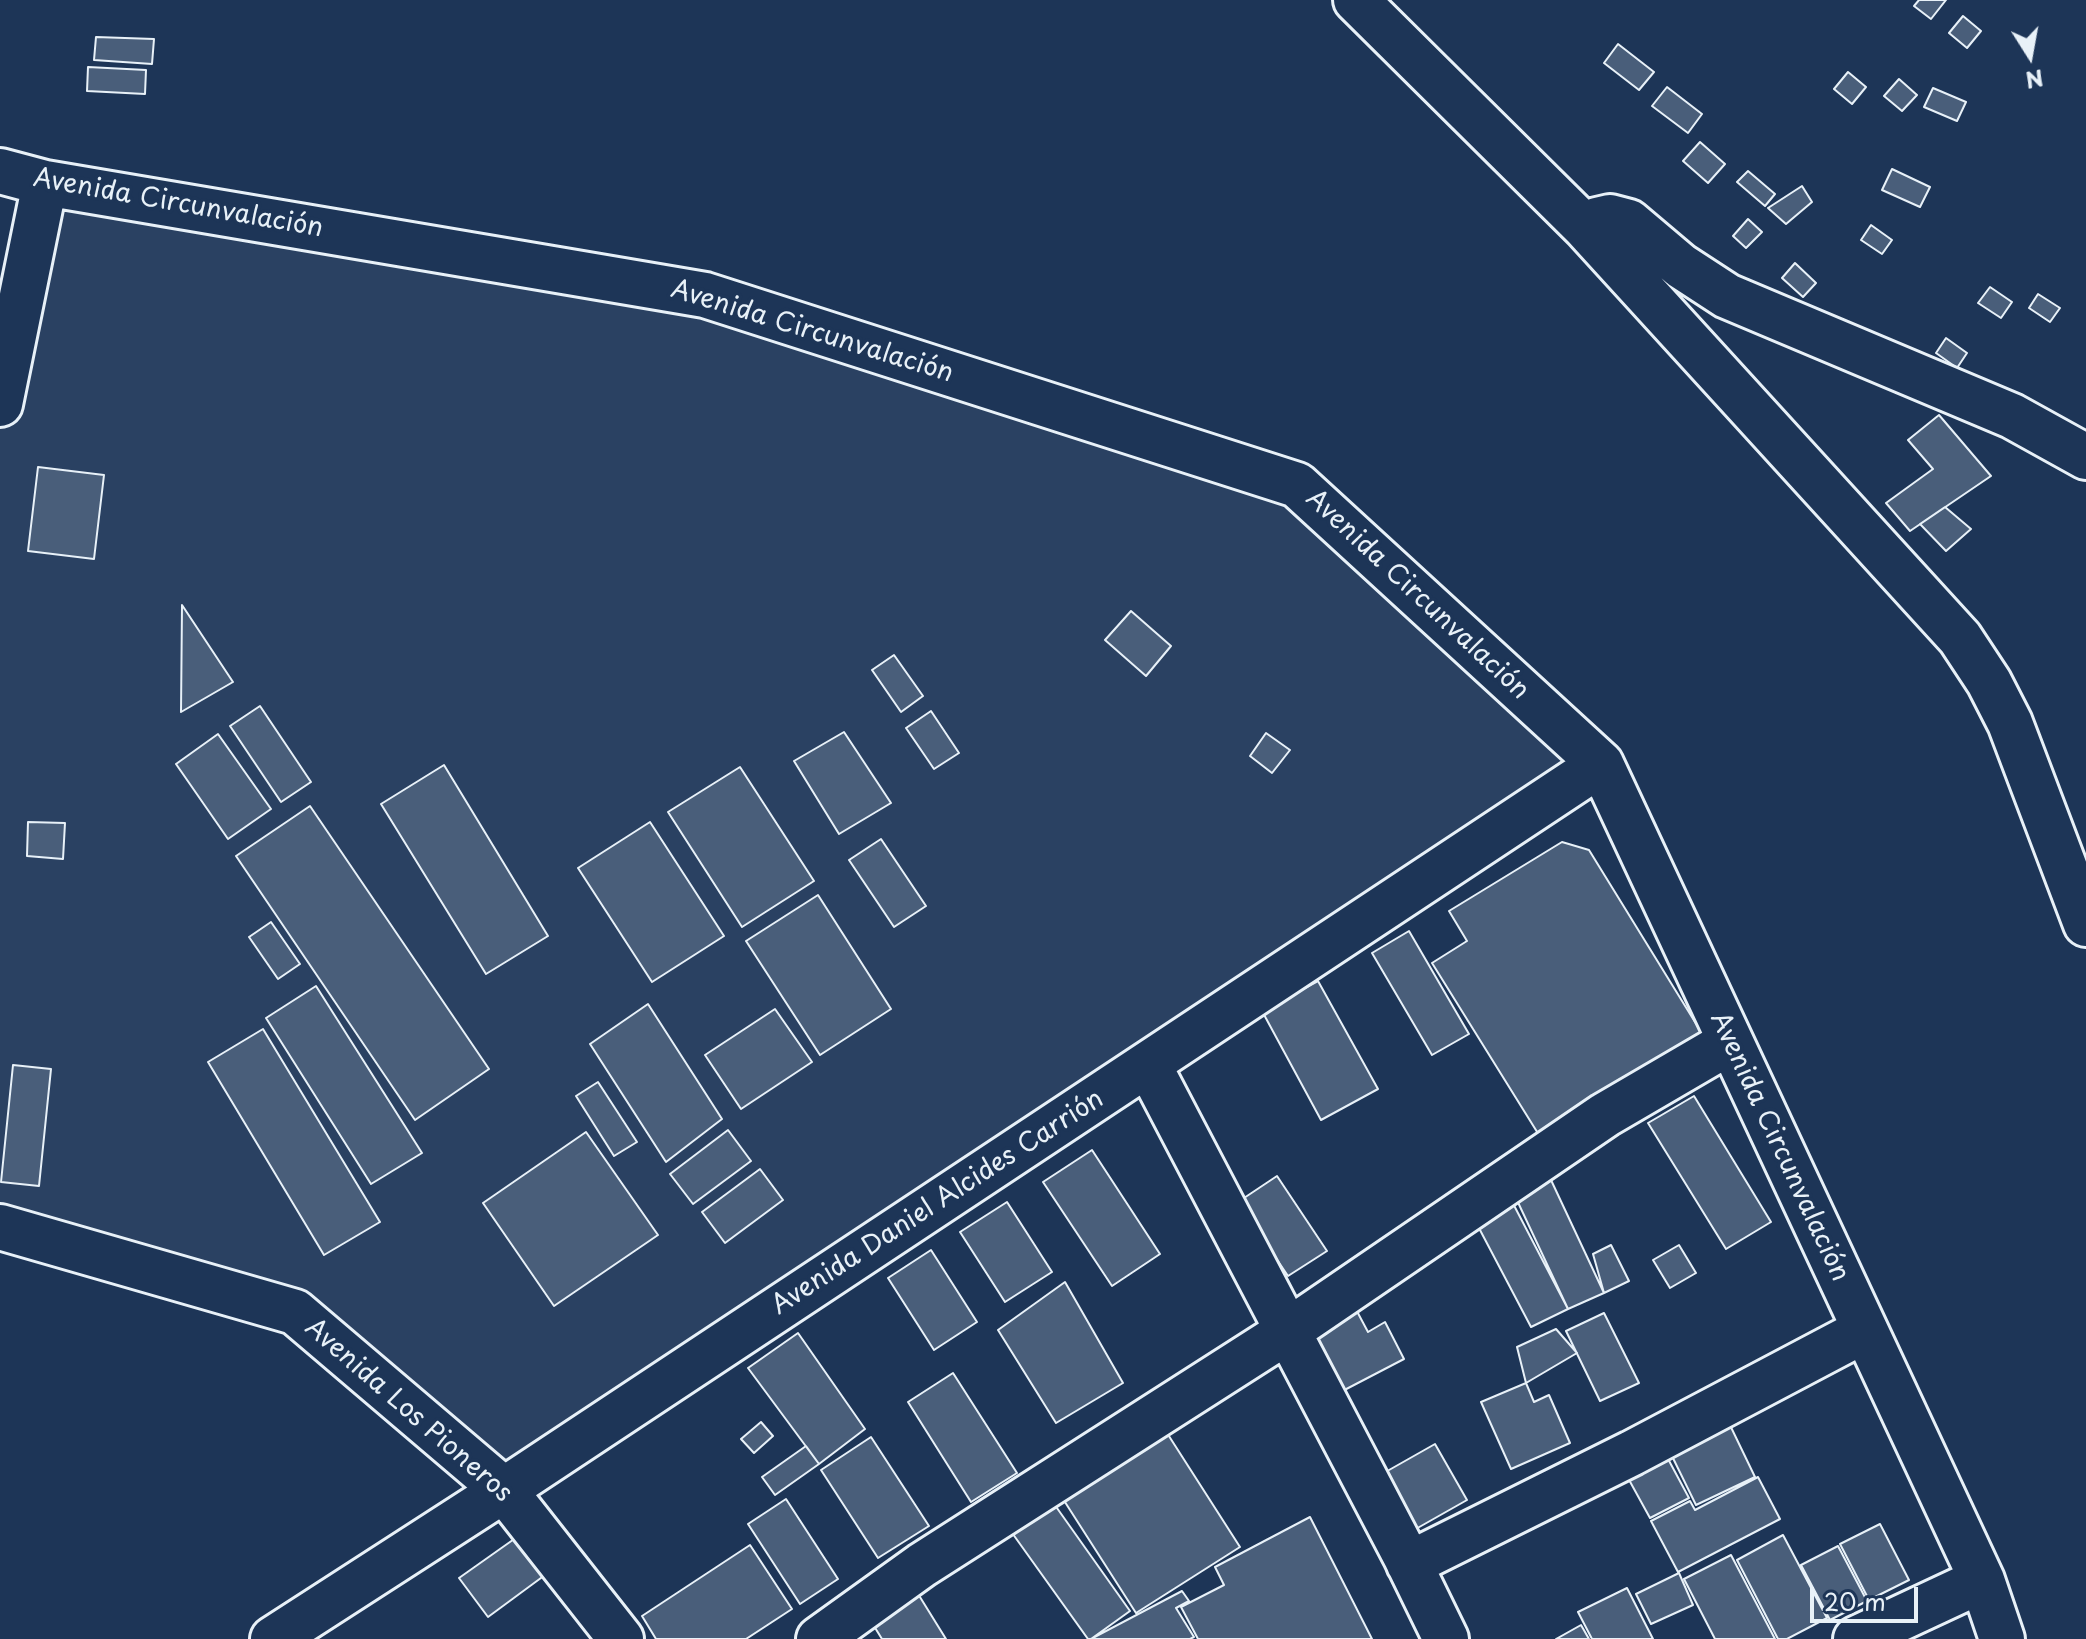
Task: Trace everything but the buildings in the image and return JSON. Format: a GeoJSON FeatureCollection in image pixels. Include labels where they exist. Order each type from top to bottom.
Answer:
{"type":"FeatureCollection","features":[{"type":"Feature","properties":{"kind":"street"},"geometry":{"type":"LineString","coordinates":[[1356,0],[1585,227],[1960,638],[1989,682],[2010,723],[2086,924]]}},
{"type":"Feature","properties":{"kind":"street","name":"Avenida Circunvalación"},"geometry":{"type":"LineString","coordinates":[[0,171],[45,183],[705,295],[1297,485],[1601,764],[1982,1580],[2002,1639]]}},
{"type":"Feature","properties":{"kind":"street"},"geometry":{"type":"LineString","coordinates":[[0,404],[45,183]]}},
{"type":"Feature","properties":{"kind":"street"},"geometry":{"type":"LineString","coordinates":[[1585,227],[1610,217],[1629,222],[1681,266],[1727,296],[2012,416],[2086,457]]}},
{"type":"Feature","properties":{"kind":"street","name":"Avenida Daniel Alcides Carrión"},"geometry":{"type":"LineString","coordinates":[[273,1639],[504,1490],[1601,764]]}},
{"type":"Feature","properties":{"kind":"street"},"geometry":{"type":"LineString","coordinates":[[819,1639],[922,1565],[1288,1331],[1605,1115],[1730,1042]]}},
{"type":"Feature","properties":{"kind":"street"},"geometry":{"type":"LineString","coordinates":[[1148,1064],[1446,1639]]}},
{"type":"Feature","properties":{"kind":"street","name":"Avenida Los Pioneros"},"geometry":{"type":"LineString","coordinates":[[0,1227],[295,1312],[504,1490],[621,1639]]}},
{"type":"Feature","properties":{"kind":"street"},"geometry":{"type":"LineString","coordinates":[[1409,1564],[1632,1453],[1865,1330]]}},
{"type":"Feature","properties":{"kind":"street"},"geometry":{"type":"LineString","coordinates":[[1856,1639],[1982,1580]]}},
{"type":"Feature","properties":{"kind":"shaded area"},"geometry":{"type":"Polygon","coordinates":[[[45,183],[705,295],[1297,485],[1601,764],[504,1490],[295,1312],[0,1227],[0,404],[45,183]]]}}]}
